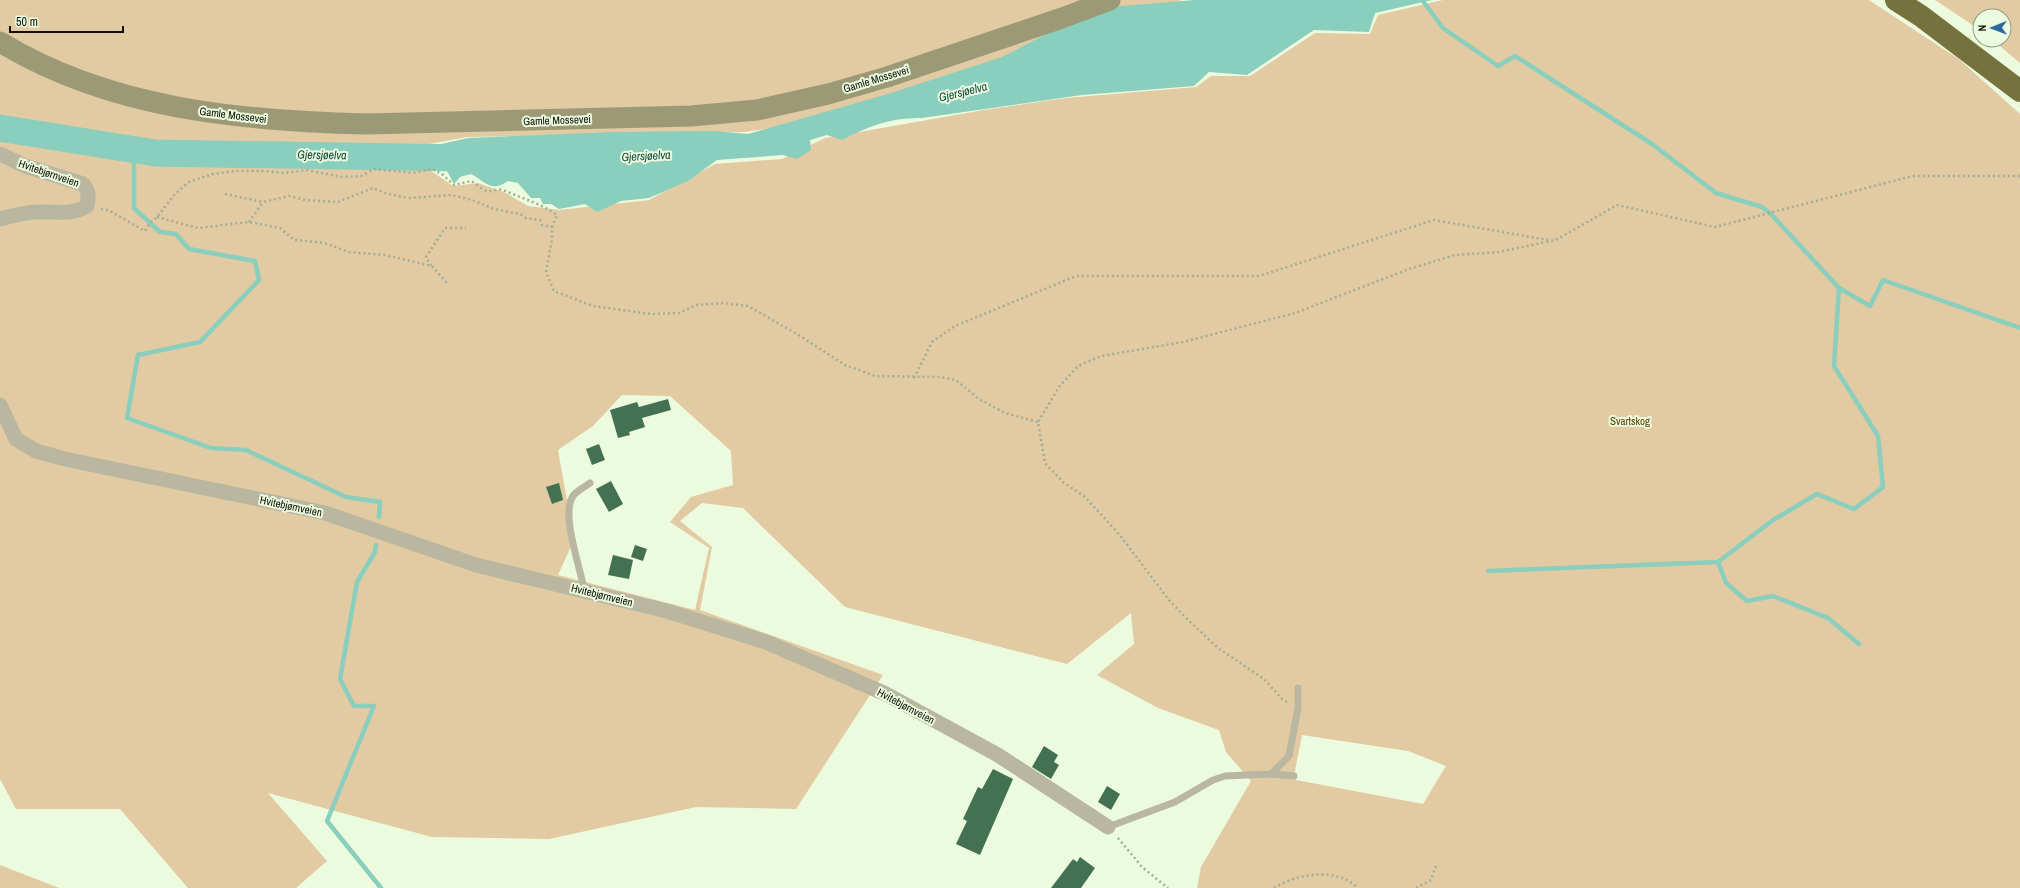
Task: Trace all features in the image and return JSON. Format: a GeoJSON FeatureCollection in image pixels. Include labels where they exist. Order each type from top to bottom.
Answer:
{"type":"FeatureCollection","features":[{"type":"Feature","properties":{"kind":"highway"},"geometry":{"type":"LineString","coordinates":[[1896,0],[1921,16],[2020,91]]}},
{"type":"Feature","properties":{"kind":"highway"},"geometry":{"type":"LineString","coordinates":[[1922,0],[2020,73]]}},
{"type":"Feature","properties":{"kind":"main road","name":"Gamle Mossevei"},"geometry":{"type":"LineString","coordinates":[[0,42],[56,71],[107,89],[150,102],[230,116],[313,123],[367,124],[683,116],[757,110],[828,94],[1022,32],[1110,0]]}},
{"type":"Feature","properties":{"kind":"street","name":"Hvitebjørnveien"},"geometry":{"type":"LineString","coordinates":[[0,154],[25,166],[83,184],[88,189],[87,206]]}},
{"type":"Feature","properties":{"kind":"street"},"geometry":{"type":"LineString","coordinates":[[0,219],[37,212],[67,213],[80,210],[87,206]]}},
{"type":"Feature","properties":{"kind":"street","name":"Hvitebjørnveien"},"geometry":{"type":"LineString","coordinates":[[0,405],[16,439],[36,451],[65,460],[325,513],[476,565],[667,611],[766,642],[886,694],[998,755],[1108,827]]}},
{"type":"Feature","properties":{"kind":"lane"},"geometry":{"type":"LineString","coordinates":[[582,590],[583,585],[570,530],[568,512],[574,495],[590,483]]}},
{"type":"Feature","properties":{"kind":"lane"},"geometry":{"type":"LineString","coordinates":[[1271,774],[1289,756],[1298,708],[1298,688]]}},
{"type":"Feature","properties":{"kind":"lane"},"geometry":{"type":"LineString","coordinates":[[1108,827],[1175,802],[1213,780],[1225,776],[1271,774],[1294,776]]}},
{"type":"Feature","properties":{"kind":"path"},"geometry":{"type":"LineString","coordinates":[[87,206],[108,210],[145,231],[175,194],[189,182],[213,174],[236,171],[265,171],[284,173],[307,170],[341,177],[361,176],[374,169],[412,173],[432,169],[442,174],[454,185],[471,181],[487,191],[501,190],[510,195],[524,198],[546,207],[557,215],[552,227],[552,239],[546,272],[554,291],[593,306],[651,314],[680,313],[696,305],[723,303],[748,306],[797,334],[845,366],[875,376],[914,378],[940,377],[956,380],[979,399],[1005,413],[1038,422]]}},
{"type":"Feature","properties":{"kind":"path"},"geometry":{"type":"LineString","coordinates":[[1298,708],[1282,699],[1264,679],[1218,648],[1169,600],[1119,534],[1084,496],[1064,483],[1045,463],[1038,422],[1059,387],[1078,366],[1101,356],[1184,342],[1295,313],[1409,269],[1455,254],[1499,252],[1554,241],[1617,205],[1715,227],[1913,176],[2020,176]]}},
{"type":"Feature","properties":{"kind":"path"},"geometry":{"type":"LineString","coordinates":[[225,194],[262,202],[288,196],[305,200],[338,202],[373,188],[388,194],[409,198],[452,195],[472,200],[494,209],[520,214],[526,218],[540,220],[542,225],[552,227]]}},
{"type":"Feature","properties":{"kind":"path"},"geometry":{"type":"LineString","coordinates":[[249,222],[262,202]]}},
{"type":"Feature","properties":{"kind":"path"},"geometry":{"type":"LineString","coordinates":[[157,217],[198,228],[249,222],[280,228],[294,240],[324,242],[349,252],[385,255],[432,266]]}},
{"type":"Feature","properties":{"kind":"path"},"geometry":{"type":"LineString","coordinates":[[914,378],[932,342],[955,326],[1076,276],[1259,276],[1434,220],[1554,241]]}},
{"type":"Feature","properties":{"kind":"path"},"geometry":{"type":"LineString","coordinates":[[447,283],[426,257],[445,228],[466,228]]}},
{"type":"Feature","properties":{"kind":"path"},"geometry":{"type":"LineString","coordinates":[[1108,827],[1142,867],[1168,888]]}},
{"type":"Feature","properties":{"kind":"path"},"geometry":{"type":"LineString","coordinates":[[1416,888],[1431,880],[1437,863]]}},
{"type":"Feature","properties":{"kind":"path"},"geometry":{"type":"LineString","coordinates":[[1274,888],[1280,884],[1302,877],[1325,873],[1351,881],[1358,888]]}},
{"type":"Feature","properties":{"kind":"green space","name":"Svartskog"},"geometry":{"type":"Polygon","coordinates":[[[0,0],[1182,0],[946,83],[795,125],[744,132],[467,137],[424,145],[427,168],[453,186],[478,183],[504,192],[528,206],[559,210],[649,200],[715,164],[782,159],[825,138],[984,110],[1066,98],[1196,87],[1211,76],[1250,76],[1315,33],[1370,34],[1378,15],[1443,0],[1869,0],[1960,60],[2020,114],[2020,888],[1197,888],[1201,867],[1251,781],[1226,752],[1219,730],[1158,708],[1097,675],[1134,644],[1131,613],[1067,664],[845,607],[743,508],[702,503],[680,521],[712,547],[700,610],[883,675],[796,809],[696,807],[549,839],[432,837],[268,793],[327,861],[296,888],[188,888],[120,809],[16,809],[0,779],[0,0]],[[622,395],[593,426],[558,450],[574,540],[558,575],[695,610],[709,548],[670,522],[691,497],[733,485],[731,451],[670,396],[622,395]],[[1302,735],[1294,776],[1296,780],[1423,804],[1446,766],[1408,751],[1302,735]]]}},
{"type":"Feature","properties":{"kind":"green space"},"geometry":{"type":"Polygon","coordinates":[[[1935,0],[2020,0],[2020,63],[2002,48],[2012,48],[2012,8],[1972,8],[1972,25],[1935,0]]]}},
{"type":"Feature","properties":{"kind":"green space"},"geometry":{"type":"Polygon","coordinates":[[[0,865],[59,888],[0,888],[0,865]]]}},
{"type":"Feature","properties":{"kind":"water"},"geometry":{"type":"Polygon","coordinates":[[[1195,0],[1432,0],[1375,13],[1369,32],[1314,30],[1247,75],[1209,72],[1194,86],[1082,95],[922,118],[901,119],[881,123],[842,140],[827,135],[810,140],[811,150],[797,159],[783,155],[717,160],[688,181],[649,198],[621,201],[597,212],[585,204],[559,209],[551,204],[543,204],[540,198],[531,198],[518,183],[508,181],[497,186],[493,186],[471,174],[460,177],[454,184],[446,169],[425,158],[428,147],[468,138],[614,132],[714,131],[748,134],[891,93],[1002,57],[1096,8],[1195,0]]]}},
{"type":"Feature","properties":{"kind":"building"},"geometry":{"type":"Polygon","coordinates":[[[668,399],[671,410],[642,418],[645,427],[629,432],[630,435],[618,438],[610,410],[637,402],[639,407],[668,399]]]}},
{"type":"Feature","properties":{"kind":"building"},"geometry":{"type":"Polygon","coordinates":[[[599,444],[605,460],[592,465],[586,449],[599,444]]]}},
{"type":"Feature","properties":{"kind":"building"},"geometry":{"type":"Polygon","coordinates":[[[611,481],[623,504],[609,512],[596,489],[611,481]]]}},
{"type":"Feature","properties":{"kind":"building"},"geometry":{"type":"Polygon","coordinates":[[[559,483],[563,500],[552,504],[546,487],[559,483]]]}},
{"type":"Feature","properties":{"kind":"building"},"geometry":{"type":"Polygon","coordinates":[[[635,545],[647,549],[643,561],[631,557],[635,545]]]}},
{"type":"Feature","properties":{"kind":"building"},"geometry":{"type":"Polygon","coordinates":[[[613,555],[633,560],[629,579],[608,575],[613,555]]]}},
{"type":"Feature","properties":{"kind":"building"},"geometry":{"type":"Polygon","coordinates":[[[1044,746],[1058,755],[1054,762],[1059,765],[1051,779],[1032,767],[1044,746]]]}},
{"type":"Feature","properties":{"kind":"building"},"geometry":{"type":"Polygon","coordinates":[[[993,769],[1013,779],[980,855],[956,844],[967,821],[963,819],[978,787],[982,789],[993,769]]]}},
{"type":"Feature","properties":{"kind":"building"},"geometry":{"type":"Polygon","coordinates":[[[1107,786],[1120,794],[1111,810],[1098,802],[1107,786]]]}},
{"type":"Feature","properties":{"kind":"building"},"geometry":{"type":"Polygon","coordinates":[[[1080,857],[1095,868],[1081,888],[1051,888],[1073,859],[1077,862],[1080,857]]]}},
{"type":"Feature","properties":{"kind":"waterway"},"geometry":{"type":"LineString","coordinates":[[1422,0],[1443,28],[1498,66],[1515,56],[1652,144],[1716,193],[1762,207],[1770,213],[1839,288],[1870,306],[1883,280],[2020,328]]}},
{"type":"Feature","properties":{"kind":"waterway","name":"Gjersjøelva"},"geometry":{"type":"LineString","coordinates":[[0,128],[155,153],[462,158]]}},
{"type":"Feature","properties":{"kind":"waterway"},"geometry":{"type":"LineString","coordinates":[[134,150],[134,208],[160,232],[176,234],[189,249],[255,261],[259,280],[200,342],[138,355],[127,418],[211,448],[246,450],[346,497],[380,502],[379,517]]}},
{"type":"Feature","properties":{"kind":"waterway"},"geometry":{"type":"LineString","coordinates":[[1488,571],[1718,562],[1773,520],[1817,494],[1854,509],[1883,487],[1878,436],[1834,366],[1839,288]]}},
{"type":"Feature","properties":{"kind":"waterway"},"geometry":{"type":"LineString","coordinates":[[376,545],[375,552],[357,582],[340,679],[354,706],[374,706],[327,821],[381,888]]}},
{"type":"Feature","properties":{"kind":"waterway"},"geometry":{"type":"LineString","coordinates":[[1718,562],[1726,583],[1747,601],[1773,596],[1828,618],[1859,644]]}}]}
